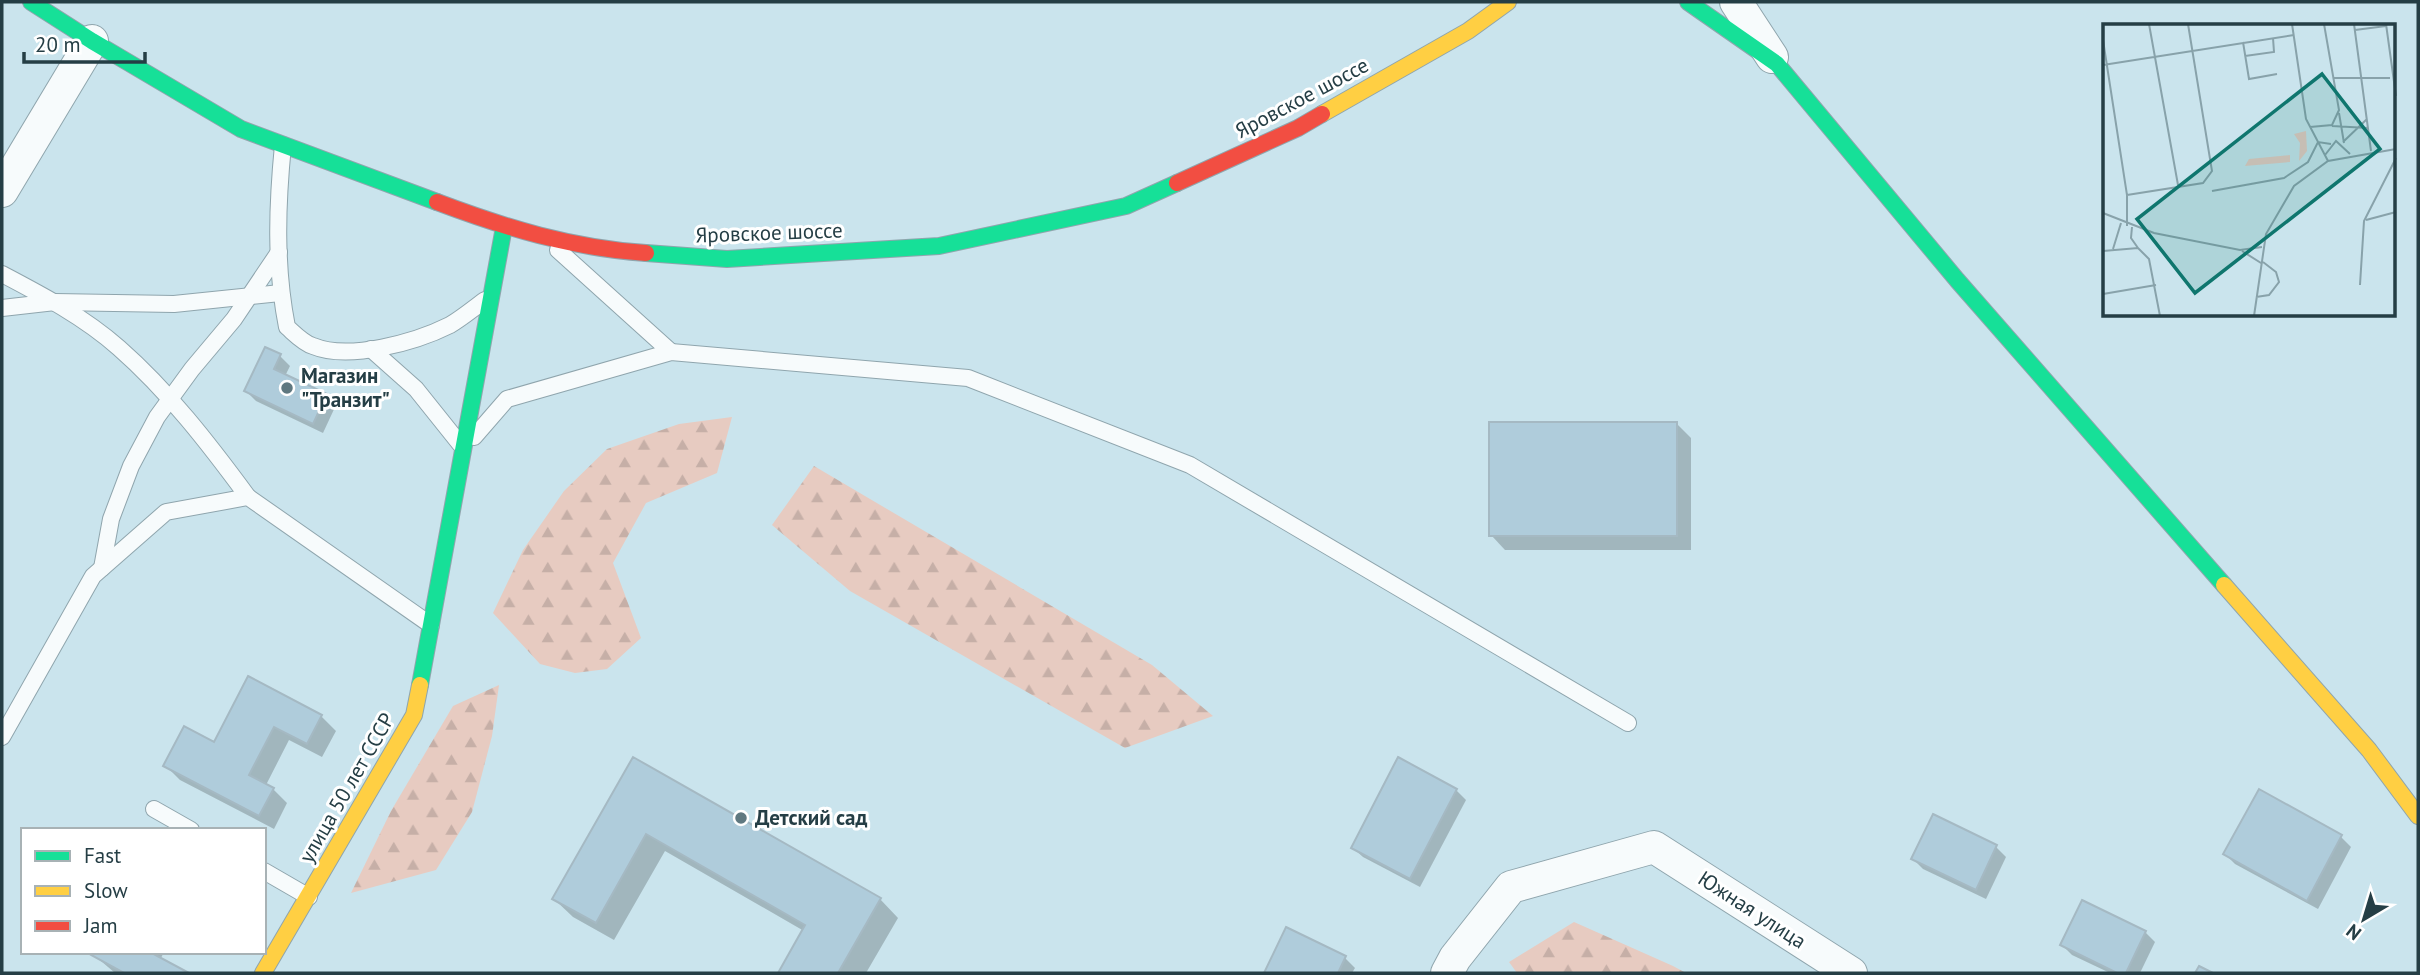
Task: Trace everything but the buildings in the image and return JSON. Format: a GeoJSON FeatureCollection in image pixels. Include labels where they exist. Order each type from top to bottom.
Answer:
{"type":"FeatureCollection","features":[{"type":"Feature","properties":{"kind":"street","name":"Яровское шоссе"},"geometry":{"type":"LineString","coordinates":[[31,2],[241,130],[504,227],[601,250],[740,258],[939,246],[1126,206],[1298,128],[1468,32],[1508,2]]}},
{"type":"Feature","properties":{"kind":"street"},"geometry":{"type":"LineString","coordinates":[[1688,2],[1777,64]]}},
{"type":"Feature","properties":{"kind":"street"},"geometry":{"type":"LineString","coordinates":[[1736,2],[1777,64],[1958,280],[2369,750],[2418,816]]}},
{"type":"Feature","properties":{"kind":"street"},"geometry":{"type":"LineString","coordinates":[[2,191],[92,41]]}},
{"type":"Feature","properties":{"kind":"street","name":"улица 50 лет СССР"},"geometry":{"type":"LineString","coordinates":[[263,973],[414,715],[504,227]]}},
{"type":"Feature","properties":{"kind":"street","name":"Южная улица"},"geometry":{"type":"LineString","coordinates":[[1451,966],[1511,887],[1654,848],[1851,973]]}},
{"type":"Feature","properties":{"kind":"lane"},"geometry":{"type":"LineString","coordinates":[[283,145],[277,204],[280,293],[287,327],[312,346],[336,351],[371,349],[411,340],[450,324],[491,296]]}},
{"type":"Feature","properties":{"kind":"lane"},"geometry":{"type":"LineString","coordinates":[[543,236],[671,352]]}},
{"type":"Feature","properties":{"kind":"lane"},"geometry":{"type":"LineString","coordinates":[[102,568],[111,519],[131,466],[157,418],[249,297],[279,252]]}},
{"type":"Feature","properties":{"kind":"lane"},"geometry":{"type":"LineString","coordinates":[[2,274],[55,302],[118,347],[170,399],[248,497],[431,625]]}},
{"type":"Feature","properties":{"kind":"lane"},"geometry":{"type":"LineString","coordinates":[[2,308],[55,302],[174,304],[280,293]]}},
{"type":"Feature","properties":{"kind":"lane"},"geometry":{"type":"LineString","coordinates":[[371,349],[416,389],[464,449],[507,399],[671,352],[968,378],[1190,465],[1628,723]]}},
{"type":"Feature","properties":{"kind":"lane"},"geometry":{"type":"LineString","coordinates":[[2,737],[93,576],[166,512],[248,497]]}},
{"type":"Feature","properties":{"kind":"lane"},"geometry":{"type":"LineString","coordinates":[[154,809],[187,828]]}},
{"type":"Feature","properties":{"kind":"lane"},"geometry":{"type":"LineString","coordinates":[[266,872],[309,897]]}},
{"type":"Feature","properties":{"kind":"green space"},"geometry":{"type":"Polygon","coordinates":[[[732,417],[717,473],[646,503],[613,563],[641,638],[607,669],[575,673],[540,664],[493,613],[523,550],[564,491],[607,449],[679,424],[732,417]]]}},
{"type":"Feature","properties":{"kind":"green space"},"geometry":{"type":"Polygon","coordinates":[[[814,466],[1152,665],[1213,716],[1125,748],[850,591],[772,525],[814,466]]]}},
{"type":"Feature","properties":{"kind":"green space"},"geometry":{"type":"Polygon","coordinates":[[[499,685],[492,736],[472,812],[436,870],[351,893],[391,811],[453,706],[499,685]]]}},
{"type":"Feature","properties":{"kind":"green space"},"geometry":{"type":"Polygon","coordinates":[[[1574,922],[1686,973],[1517,973],[1509,962],[1574,922]]]}},
{"type":"Feature","properties":{"kind":"traffic: fast"},"geometry":{"type":"LineString","coordinates":[[31,2],[241,129],[437,202]]}},
{"type":"Feature","properties":{"kind":"traffic: fast"},"geometry":{"type":"LineString","coordinates":[[1688,2],[1777,64],[1957,280],[2224,585]]}},
{"type":"Feature","properties":{"kind":"traffic: fast"},"geometry":{"type":"LineString","coordinates":[[646,253],[727,259],[939,246],[1126,206],[1177,183]]}},
{"type":"Feature","properties":{"kind":"traffic: fast"},"geometry":{"type":"LineString","coordinates":[[420,685],[504,227]]}},
{"type":"Feature","properties":{"kind":"traffic: slow"},"geometry":{"type":"LineString","coordinates":[[1322,114],[1468,31],[1508,2]]}},
{"type":"Feature","properties":{"kind":"traffic: slow"},"geometry":{"type":"LineString","coordinates":[[2224,585],[2369,750],[2418,816]]}},
{"type":"Feature","properties":{"kind":"traffic: slow"},"geometry":{"type":"LineString","coordinates":[[263,973],[414,715],[420,685]]}},
{"type":"Feature","properties":{"kind":"traffic: jam"},"geometry":{"type":"LineString","coordinates":[[1177,183],[1298,128],[1322,114]]}},
{"type":"Feature","properties":{"kind":"traffic: jam"},"geometry":{"type":"LineString","coordinates":[[437,202],[566,242],[646,253]]}},
{"type":"Feature","properties":{"kind":"place","name":"Магазин \"Транзит\""},"geometry":{"type":"Point","coordinates":[287,388]}},
{"type":"Feature","properties":{"kind":"place","name":"Детский сад"},"geometry":{"type":"Point","coordinates":[741,818]}}]}
